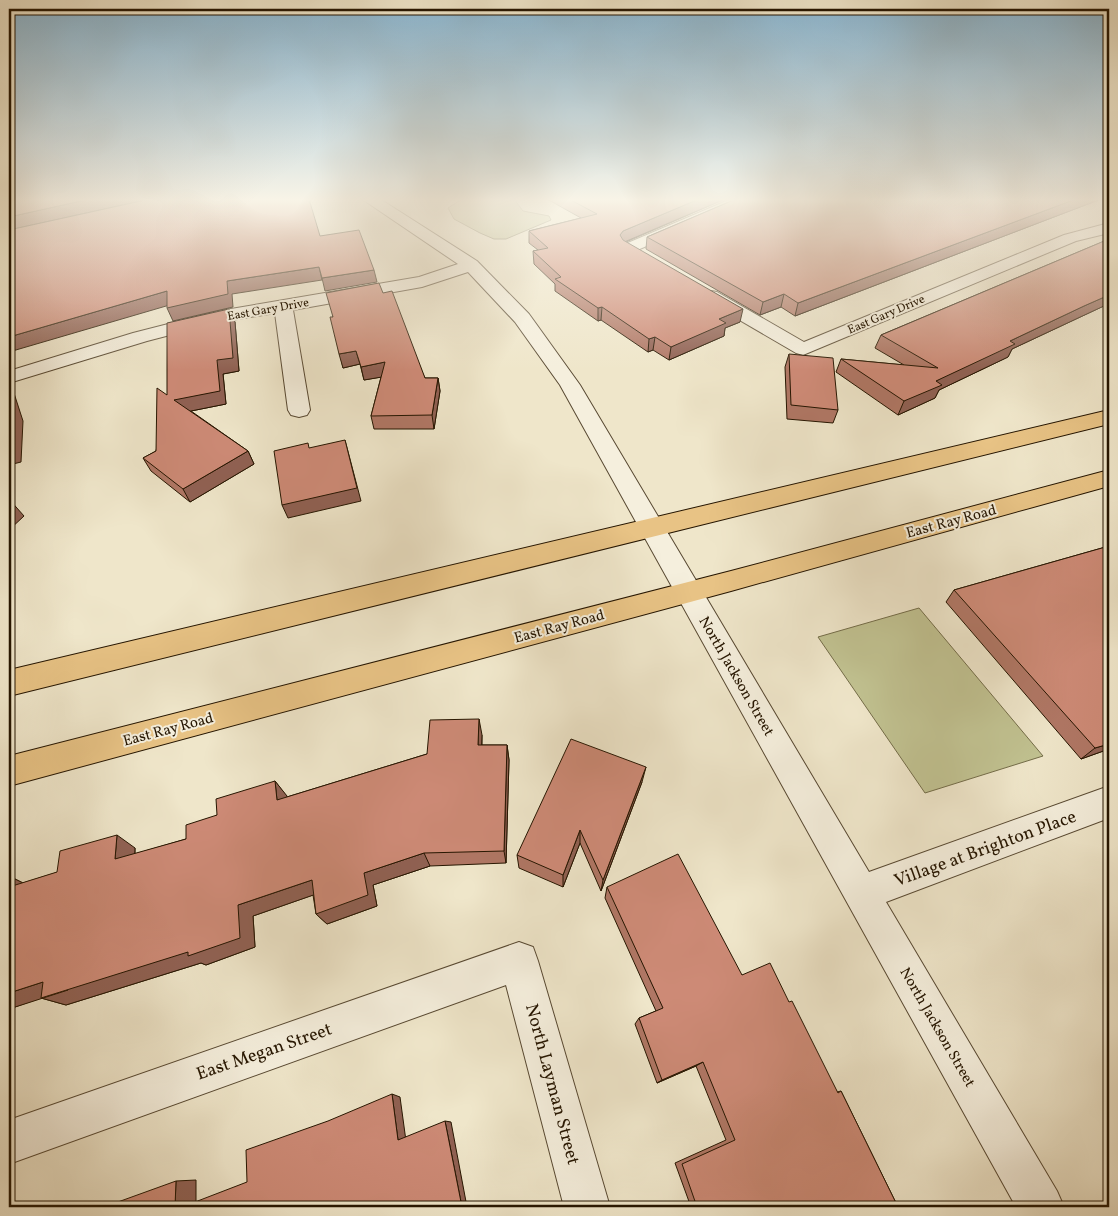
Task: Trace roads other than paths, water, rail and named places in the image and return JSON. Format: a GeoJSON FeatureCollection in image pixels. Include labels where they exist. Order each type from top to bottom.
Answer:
{"type":"FeatureCollection","features":[{"type":"Feature","properties":{"kind":"main road"},"geometry":{"type":"LineString","coordinates":[[9,683],[1109,417]]}},
{"type":"Feature","properties":{"kind":"main road","name":"East Ray Road"},"geometry":{"type":"LineString","coordinates":[[9,771],[688,592],[1109,478]]}},
{"type":"Feature","properties":{"kind":"street","name":"North Jackson Street"},"geometry":{"type":"LineString","coordinates":[[457,256],[471,265],[522,318],[570,385],[1041,1207]]}},
{"type":"Feature","properties":{"kind":"street"},"geometry":{"type":"LineString","coordinates":[[642,256],[646,258]]}},
{"type":"Feature","properties":{"kind":"street","name":"East Gary Drive"},"geometry":{"type":"LineString","coordinates":[[696,286],[803,349],[1027,256]]}},
{"type":"Feature","properties":{"kind":"street","name":"East Gary Drive"},"geometry":{"type":"LineString","coordinates":[[9,377],[140,337],[219,317],[422,282],[471,265]]}},
{"type":"Feature","properties":{"kind":"street"},"geometry":{"type":"LineString","coordinates":[[283,306],[299,410]]}},
{"type":"Feature","properties":{"kind":"street","name":"Village at Brighton Place"},"geometry":{"type":"LineString","coordinates":[[861,893],[1109,802]]}},
{"type":"Feature","properties":{"kind":"street","name":"East Megan Street"},"geometry":{"type":"LineString","coordinates":[[9,1142],[519,961]]}},
{"type":"Feature","properties":{"kind":"street","name":"North Layman Street"},"geometry":{"type":"LineString","coordinates":[[519,961],[587,1207]]}}]}
